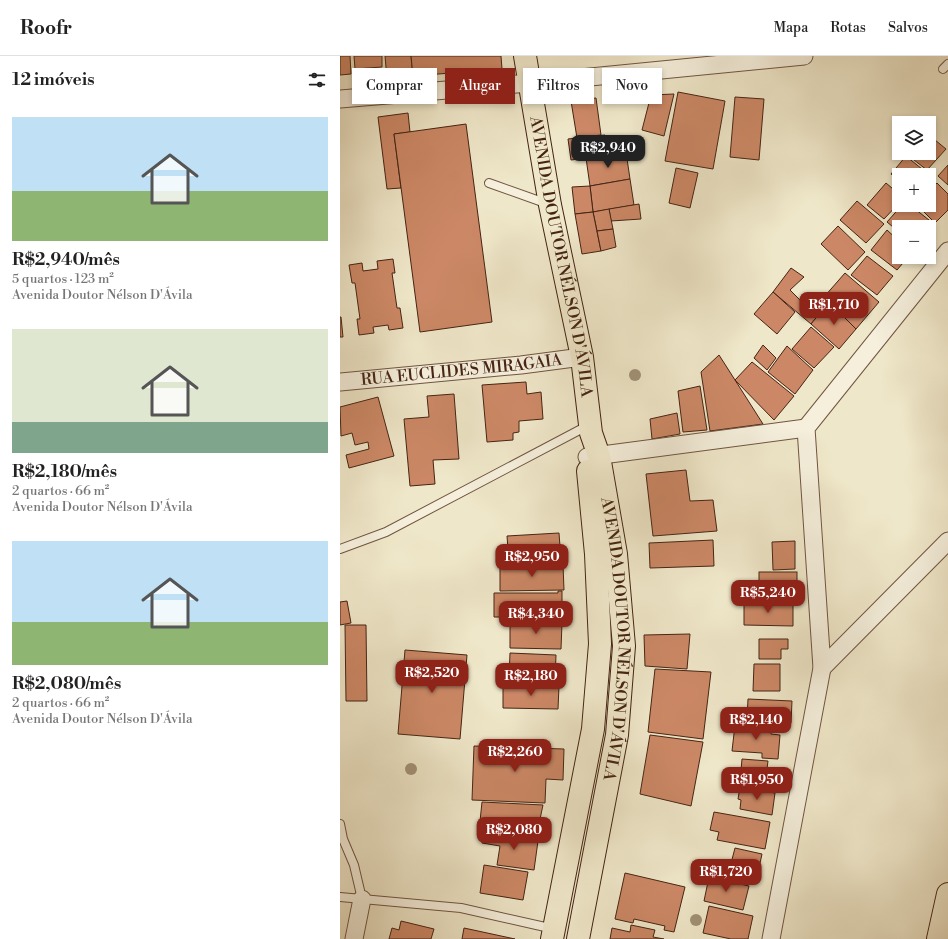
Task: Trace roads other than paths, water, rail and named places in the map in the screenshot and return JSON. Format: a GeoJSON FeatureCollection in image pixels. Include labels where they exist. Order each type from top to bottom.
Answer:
{"type":"FeatureCollection","features":[{"type":"Feature","properties":{"kind":"main road","name":"AVENIDA DOUTOR NÉLSON D'ÁVILA"},"geometry":{"type":"LineString","coordinates":[[525,56],[527,68]]}},
{"type":"Feature","properties":{"kind":"main road","name":"AVENIDA DOUTOR NÉLSON D'ÁVILA"},"geometry":{"type":"LineString","coordinates":[[533,104],[550,205],[582,357],[593,456],[600,644],[592,729],[553,934]]}},
{"type":"Feature","properties":{"kind":"main road","name":"AVENIDA DOUTOR NÉLSON D'ÁVILA"},"geometry":{"type":"LineString","coordinates":[[578,939],[617,735],[624,646],[616,554],[593,456]]}},
{"type":"Feature","properties":{"kind":"main road"},"geometry":{"type":"LineString","coordinates":[[938,939],[948,894]]}},
{"type":"Feature","properties":{"kind":"street"},"geometry":{"type":"LineString","coordinates":[[594,75],[706,61],[804,56]]}},
{"type":"Feature","properties":{"kind":"street"},"geometry":{"type":"LineString","coordinates":[[340,98],[523,83]]}},
{"type":"Feature","properties":{"kind":"street"},"geometry":{"type":"LineString","coordinates":[[771,939],[822,668],[806,428],[948,251]]}},
{"type":"Feature","properties":{"kind":"street","name":"RUA EUCLIDES MIRAGAIA"},"geometry":{"type":"LineString","coordinates":[[340,382],[521,365],[582,357]]}},
{"type":"Feature","properties":{"kind":"street"},"geometry":{"type":"LineString","coordinates":[[593,456],[806,428]]}},
{"type":"Feature","properties":{"kind":"street"},"geometry":{"type":"LineString","coordinates":[[822,668],[948,541]]}},
{"type":"Feature","properties":{"kind":"street"},"geometry":{"type":"LineString","coordinates":[[354,939],[362,899]]}},
{"type":"Feature","properties":{"kind":"lane"},"geometry":{"type":"LineString","coordinates":[[489,183],[550,205]]}},
{"type":"Feature","properties":{"kind":"lane"},"geometry":{"type":"LineString","coordinates":[[340,549],[386,532],[590,429]]}},
{"type":"Feature","properties":{"kind":"lane"},"geometry":{"type":"LineString","coordinates":[[340,824],[343,840],[354,865],[362,899]]}},
{"type":"Feature","properties":{"kind":"lane"},"geometry":{"type":"LineString","coordinates":[[340,897],[461,908],[553,934]]}}]}
